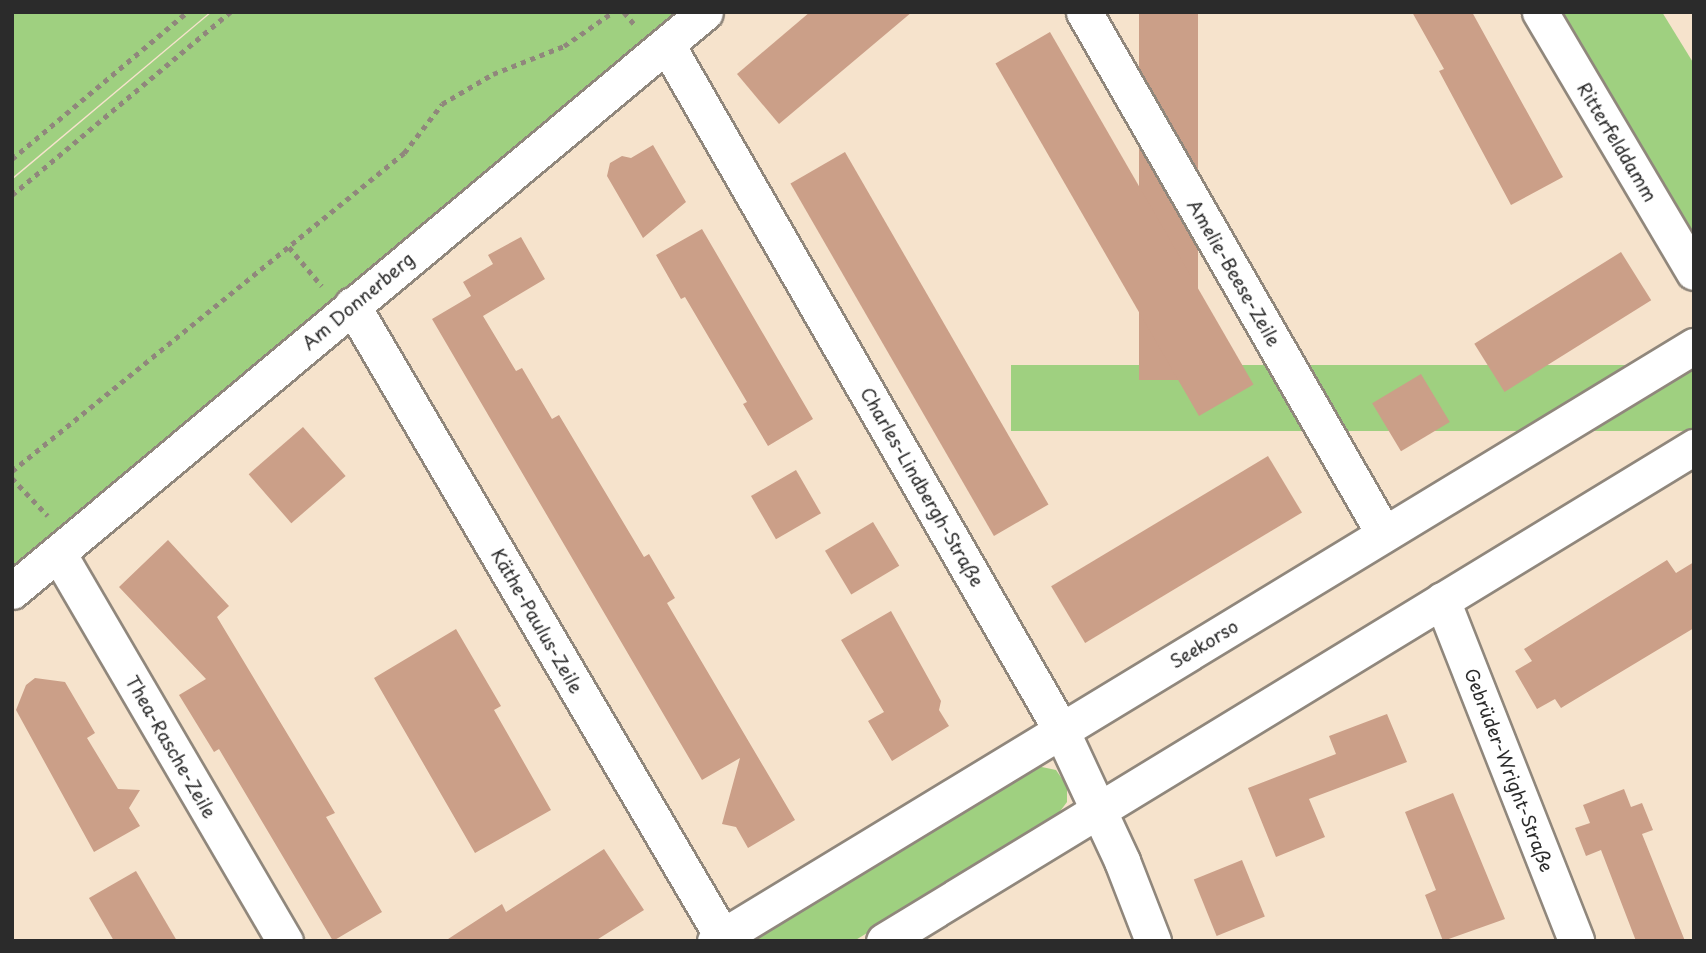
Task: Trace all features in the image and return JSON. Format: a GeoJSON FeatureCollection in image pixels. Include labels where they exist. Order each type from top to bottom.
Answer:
{"type":"FeatureCollection","features":[{"type":"Feature","properties":{"kind":"street","name":"Am Donnerberg"},"geometry":{"type":"LineString","coordinates":[[12,591],[705,12]]}},
{"type":"Feature","properties":{"kind":"street","name":"Amelie-Beese-Zeile"},"geometry":{"type":"LineString","coordinates":[[1084,12],[1384,534]]}},
{"type":"Feature","properties":{"kind":"street","name":"Ritterfelddamm"},"geometry":{"type":"LineString","coordinates":[[1540,12],[1694,272]]}},
{"type":"Feature","properties":{"kind":"street","name":"Charles-Lindbergh-Straße"},"geometry":{"type":"LineString","coordinates":[[667,45],[1062,730],[1122,861],[1153,941]]}},
{"type":"Feature","properties":{"kind":"street","name":"Käthe-Paulus-Zeile"},"geometry":{"type":"LineString","coordinates":[[348,309],[719,938]]}},
{"type":"Feature","properties":{"kind":"street","name":"Seekorso"},"geometry":{"type":"LineString","coordinates":[[719,938],[1694,346]]}},
{"type":"Feature","properties":{"kind":"street"},"geometry":{"type":"LineString","coordinates":[[884,941],[1694,447]]}},
{"type":"Feature","properties":{"kind":"street","name":"Thea-Rasche-Zeile"},"geometry":{"type":"LineString","coordinates":[[64,547],[285,941]]}},
{"type":"Feature","properties":{"kind":"street","name":"Gebrüder-Wright-Straße"},"geometry":{"type":"LineString","coordinates":[[1442,600],[1576,941]]}},
{"type":"Feature","properties":{"kind":"path"},"geometry":{"type":"LineString","coordinates":[[12,159],[187,12]]}},
{"type":"Feature","properties":{"kind":"path"},"geometry":{"type":"LineString","coordinates":[[12,194],[230,12]]}},
{"type":"Feature","properties":{"kind":"path"},"geometry":{"type":"LineString","coordinates":[[12,471],[404,153],[442,104],[494,74],[564,46],[613,12]]}},
{"type":"Feature","properties":{"kind":"path"},"geometry":{"type":"LineString","coordinates":[[289,247],[348,309]]}},
{"type":"Feature","properties":{"kind":"path"},"geometry":{"type":"LineString","coordinates":[[12,478],[64,547]]}},
{"type":"Feature","properties":{"kind":"green space"},"geometry":{"type":"Polygon","coordinates":[[[12,12],[210,12],[12,178],[12,12]]]}},
{"type":"Feature","properties":{"kind":"green space"},"geometry":{"type":"Polygon","coordinates":[[[212,12],[680,12],[12,571],[12,180],[212,12]]]}},
{"type":"Feature","properties":{"kind":"green space"},"geometry":{"type":"Polygon","coordinates":[[[1558,12],[1662,12],[1694,64],[1694,244],[1558,12]]]}},
{"type":"Feature","properties":{"kind":"green space"},"geometry":{"type":"Polygon","coordinates":[[[1011,365],[1694,365],[1694,431],[1011,431],[1011,365]]]}},
{"type":"Feature","properties":{"kind":"green space"},"geometry":{"type":"Polygon","coordinates":[[[1037,766],[1056,770],[1067,786],[1067,802],[1055,818],[854,941],[745,941],[1037,766]]]}},
{"type":"Feature","properties":{"kind":"building"},"geometry":{"type":"Polygon","coordinates":[[[810,12],[912,12],[779,124],[737,74],[810,12]]]}},
{"type":"Feature","properties":{"kind":"building"},"geometry":{"type":"Polygon","coordinates":[[[1139,12],[1198,12],[1198,380],[1139,380],[1139,12]]]}},
{"type":"Feature","properties":{"kind":"building"},"geometry":{"type":"Polygon","coordinates":[[[1412,12],[1472,12],[1563,177],[1511,205],[1439,71],[1444,69],[1412,12]]]}},
{"type":"Feature","properties":{"kind":"building"},"geometry":{"type":"Polygon","coordinates":[[[1050,32],[1254,384],[1199,416],[995,64],[1050,32]]]}},
{"type":"Feature","properties":{"kind":"building"},"geometry":{"type":"Polygon","coordinates":[[[653,145],[686,202],[643,238],[607,176],[610,163],[622,156],[631,158],[653,145]]]}},
{"type":"Feature","properties":{"kind":"building"},"geometry":{"type":"Polygon","coordinates":[[[845,152],[1048,504],[994,536],[790,184],[845,152]]]}},
{"type":"Feature","properties":{"kind":"building"},"geometry":{"type":"Polygon","coordinates":[[[702,229],[813,419],[768,446],[743,404],[747,402],[685,297],[681,299],[656,255],[702,229]]]}},
{"type":"Feature","properties":{"kind":"building"},"geometry":{"type":"Polygon","coordinates":[[[521,237],[545,279],[483,316],[516,371],[522,368],[552,419],[559,415],[644,557],[649,554],[675,598],[667,603],[795,820],[748,848],[736,827],[722,824],[740,758],[702,780],[432,319],[471,296],[463,282],[493,264],[488,255],[521,237]]]}},
{"type":"Feature","properties":{"kind":"building"},"geometry":{"type":"Polygon","coordinates":[[[1621,252],[1651,300],[1504,392],[1474,344],[1621,252]]]}},
{"type":"Feature","properties":{"kind":"building"},"geometry":{"type":"Polygon","coordinates":[[[1421,374],[1450,422],[1401,451],[1372,403],[1421,374]]]}},
{"type":"Feature","properties":{"kind":"building"},"geometry":{"type":"Polygon","coordinates":[[[303,427],[346,476],[291,523],[249,474],[303,427]]]}},
{"type":"Feature","properties":{"kind":"building"},"geometry":{"type":"Polygon","coordinates":[[[1268,456],[1302,513],[1085,643],[1051,586],[1268,456]]]}},
{"type":"Feature","properties":{"kind":"building"},"geometry":{"type":"Polygon","coordinates":[[[796,470],[821,513],[776,539],[751,496],[796,470]]]}},
{"type":"Feature","properties":{"kind":"building"},"geometry":{"type":"Polygon","coordinates":[[[873,522],[899,566],[851,595],[825,551],[873,522]]]}},
{"type":"Feature","properties":{"kind":"building"},"geometry":{"type":"Polygon","coordinates":[[[168,540],[229,606],[217,617],[335,813],[326,817],[382,912],[333,941],[219,749],[214,752],[179,695],[206,679],[119,587],[168,540]]]}},
{"type":"Feature","properties":{"kind":"building"},"geometry":{"type":"Polygon","coordinates":[[[1667,560],[1676,573],[1694,562],[1694,628],[1561,708],[1555,699],[1537,709],[1515,671],[1532,661],[1524,649],[1667,560]]]}},
{"type":"Feature","properties":{"kind":"building"},"geometry":{"type":"Polygon","coordinates":[[[891,611],[941,701],[939,710],[949,726],[892,761],[868,721],[884,712],[841,640],[891,611]]]}},
{"type":"Feature","properties":{"kind":"building"},"geometry":{"type":"Polygon","coordinates":[[[456,629],[501,706],[494,710],[551,810],[475,853],[374,678],[456,629]]]}},
{"type":"Feature","properties":{"kind":"building"},"geometry":{"type":"Polygon","coordinates":[[[35,678],[65,682],[95,733],[87,738],[118,789],[140,790],[129,808],[140,826],[94,852],[16,710],[26,685],[35,678]]]}},
{"type":"Feature","properties":{"kind":"building"},"geometry":{"type":"Polygon","coordinates":[[[1387,714],[1407,762],[1309,799],[1325,837],[1276,857],[1248,788],[1336,754],[1329,736],[1387,714]]]}},
{"type":"Feature","properties":{"kind":"building"},"geometry":{"type":"Polygon","coordinates":[[[1624,789],[1631,807],[1642,803],[1653,830],[1642,834],[1685,941],[1636,941],[1601,850],[1586,856],[1575,828],[1590,823],[1583,805],[1624,789]]]}},
{"type":"Feature","properties":{"kind":"building"},"geometry":{"type":"Polygon","coordinates":[[[1453,793],[1505,919],[1443,941],[1425,895],[1436,890],[1405,812],[1453,793]]]}},
{"type":"Feature","properties":{"kind":"building"},"geometry":{"type":"Polygon","coordinates":[[[604,849],[644,910],[595,941],[445,941],[502,904],[506,912],[604,849]]]}},
{"type":"Feature","properties":{"kind":"building"},"geometry":{"type":"Polygon","coordinates":[[[1242,860],[1265,917],[1217,936],[1194,879],[1242,860]]]}},
{"type":"Feature","properties":{"kind":"building"},"geometry":{"type":"Polygon","coordinates":[[[136,871],[177,941],[114,941],[89,898],[136,871]]]}}]}
